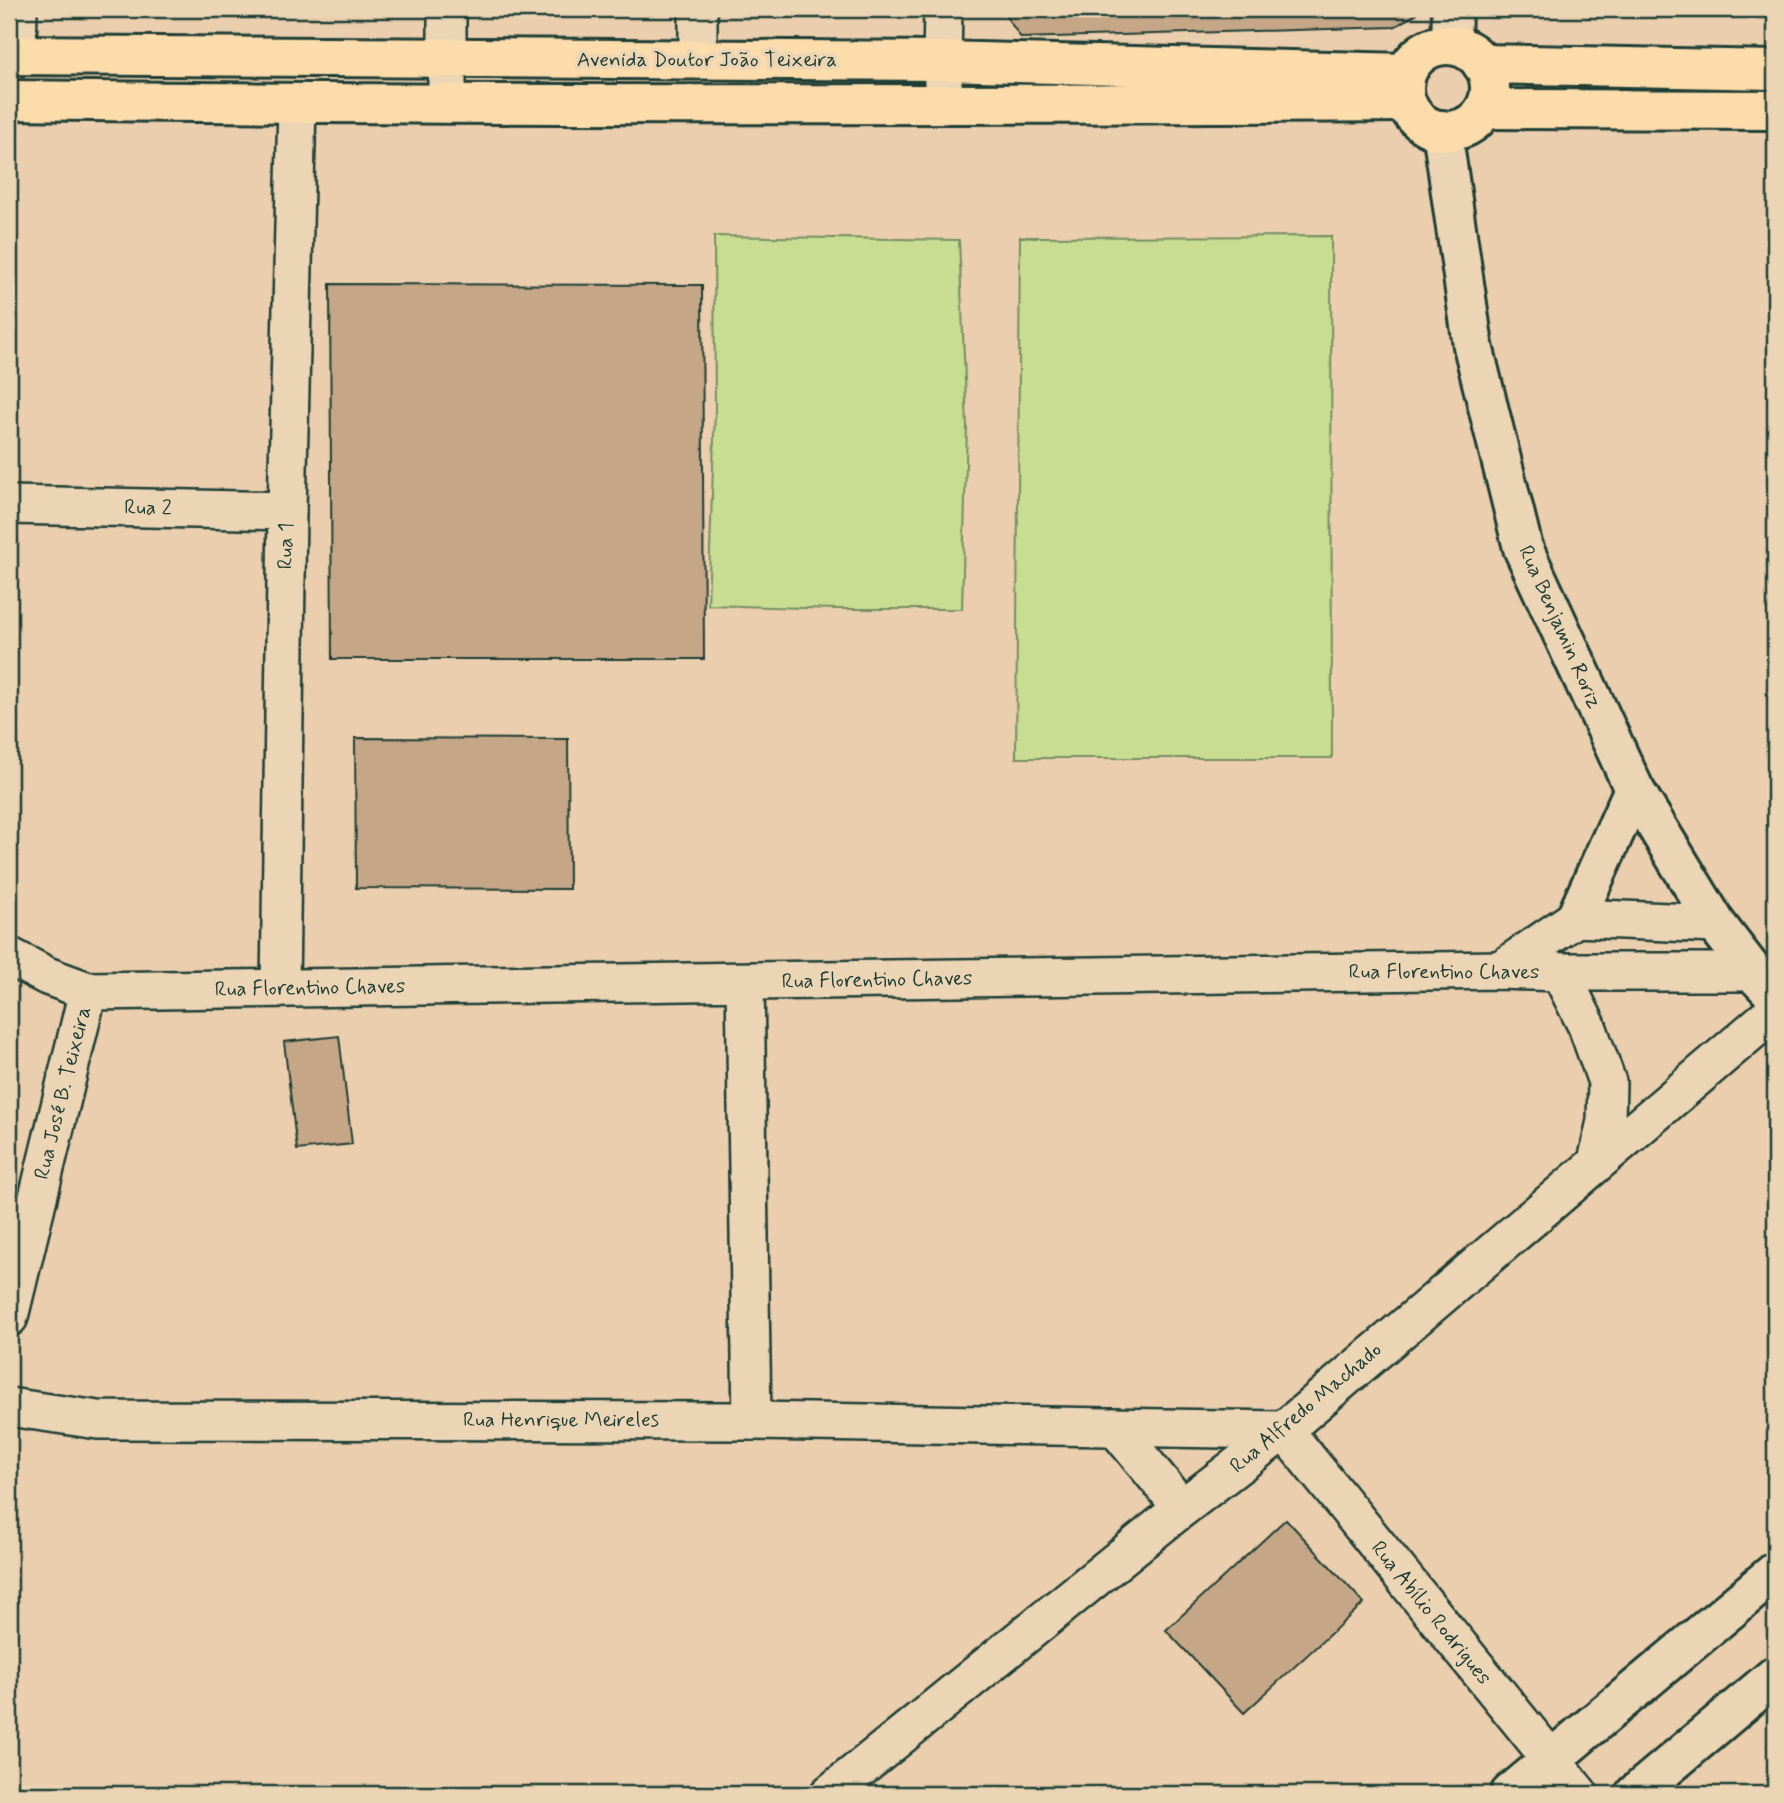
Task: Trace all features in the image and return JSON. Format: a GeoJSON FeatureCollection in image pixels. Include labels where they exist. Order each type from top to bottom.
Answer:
{"type":"FeatureCollection","features":[{"type":"Feature","properties":{"kind":"main road"},"geometry":{"type":"LineString","coordinates":[[1461,39],[1490,81],[1490,96],[1476,121],[1465,128],[1451,132],[1442,131],[1423,124],[1413,115],[1406,88],[1416,58],[1437,46],[1461,39],[1775,71]]}},
{"type":"Feature","properties":{"kind":"main road","name":"Avenida Doutor João Teixeira"},"geometry":{"type":"LineString","coordinates":[[13,55],[942,61],[1406,88]]}},
{"type":"Feature","properties":{"kind":"main road"},"geometry":{"type":"LineString","coordinates":[[9,100],[297,104],[944,105],[1406,88]]}},
{"type":"Feature","properties":{"kind":"main road"},"geometry":{"type":"LineString","coordinates":[[1485,109],[1775,110]]}},
{"type":"Feature","properties":{"kind":"street"},"geometry":{"type":"LineString","coordinates":[[13,55],[18,9]]}},
{"type":"Feature","properties":{"kind":"street"},"geometry":{"type":"LineString","coordinates":[[447,9],[447,104]]}},
{"type":"Feature","properties":{"kind":"street"},"geometry":{"type":"LineString","coordinates":[[698,9],[698,60]]}},
{"type":"Feature","properties":{"kind":"street"},"geometry":{"type":"LineString","coordinates":[[943,9],[944,105]]}},
{"type":"Feature","properties":{"kind":"street","name":"Rua 1"},"geometry":{"type":"LineString","coordinates":[[281,988],[287,510],[297,104]]}},
{"type":"Feature","properties":{"kind":"street","name":"Rua Benjamin Roriz"},"geometry":{"type":"LineString","coordinates":[[1442,131],[1473,346],[1523,548],[1634,789],[1716,924],[1764,984]]}},
{"type":"Feature","properties":{"kind":"street","name":"Rua 2"},"geometry":{"type":"LineString","coordinates":[[9,505],[287,510]]}},
{"type":"Feature","properties":{"kind":"street"},"geometry":{"type":"LineString","coordinates":[[1500,970],[1576,918],[1634,789]]}},
{"type":"Feature","properties":{"kind":"street"},"geometry":{"type":"LineString","coordinates":[[1576,918],[1716,924]]}},
{"type":"Feature","properties":{"kind":"street","name":"Rua Florentino Chaves"},"geometry":{"type":"LineString","coordinates":[[9,956],[47,976],[88,991],[1500,970],[1764,984]]}},
{"type":"Feature","properties":{"kind":"street"},"geometry":{"type":"LineString","coordinates":[[1560,972],[1587,1026],[1607,1082],[1606,1121],[1597,1162]]}},
{"type":"Feature","properties":{"kind":"street"},"geometry":{"type":"LineString","coordinates":[[745,982],[752,1420]]}},
{"type":"Feature","properties":{"kind":"street","name":"Rua José B. Teixeira"},"geometry":{"type":"LineString","coordinates":[[9,1317],[88,991]]}},
{"type":"Feature","properties":{"kind":"street","name":"Rua Alfredo Machado"},"geometry":{"type":"LineString","coordinates":[[829,1794],[1182,1508],[1284,1430],[1775,1011]]}},
{"type":"Feature","properties":{"kind":"street","name":"Rua Henrique Meireles"},"geometry":{"type":"LineString","coordinates":[[9,1407],[98,1420],[752,1420],[1284,1430]]}},
{"type":"Feature","properties":{"kind":"street"},"geometry":{"type":"LineString","coordinates":[[1115,1427],[1182,1508]]}},
{"type":"Feature","properties":{"kind":"street","name":"Rua Abílio Rodrigues"},"geometry":{"type":"LineString","coordinates":[[1284,1430],[1579,1794]]}},
{"type":"Feature","properties":{"kind":"street"},"geometry":{"type":"LineString","coordinates":[[1510,1794],[1775,1572]]}},
{"type":"Feature","properties":{"kind":"street"},"geometry":{"type":"LineString","coordinates":[[1635,1794],[1775,1676]]}},
{"type":"Feature","properties":{"kind":"green space"},"geometry":{"type":"Polygon","coordinates":[[[714,236],[959,240],[967,426],[962,609],[708,605],[715,411],[714,236]]]}},
{"type":"Feature","properties":{"kind":"green space"},"geometry":{"type":"Polygon","coordinates":[[[1331,236],[1332,758],[1016,758],[1020,237],[1331,236]]]}},
{"type":"Feature","properties":{"kind":"building"},"geometry":{"type":"Polygon","coordinates":[[[1001,9],[1417,9],[1416,14],[1394,27],[1021,38],[1001,9]]]}},
{"type":"Feature","properties":{"kind":"building"},"geometry":{"type":"Polygon","coordinates":[[[330,284],[702,285],[704,659],[332,659],[330,284]]]}},
{"type":"Feature","properties":{"kind":"building"},"geometry":{"type":"Polygon","coordinates":[[[355,738],[568,739],[569,889],[356,888],[355,738]]]}},
{"type":"Feature","properties":{"kind":"building"},"geometry":{"type":"Polygon","coordinates":[[[339,1036],[352,1144],[297,1150],[284,1042],[339,1036]]]}},
{"type":"Feature","properties":{"kind":"building"},"geometry":{"type":"Polygon","coordinates":[[[1286,1519],[1364,1603],[1244,1713],[1166,1630],[1286,1519]]]}}]}
